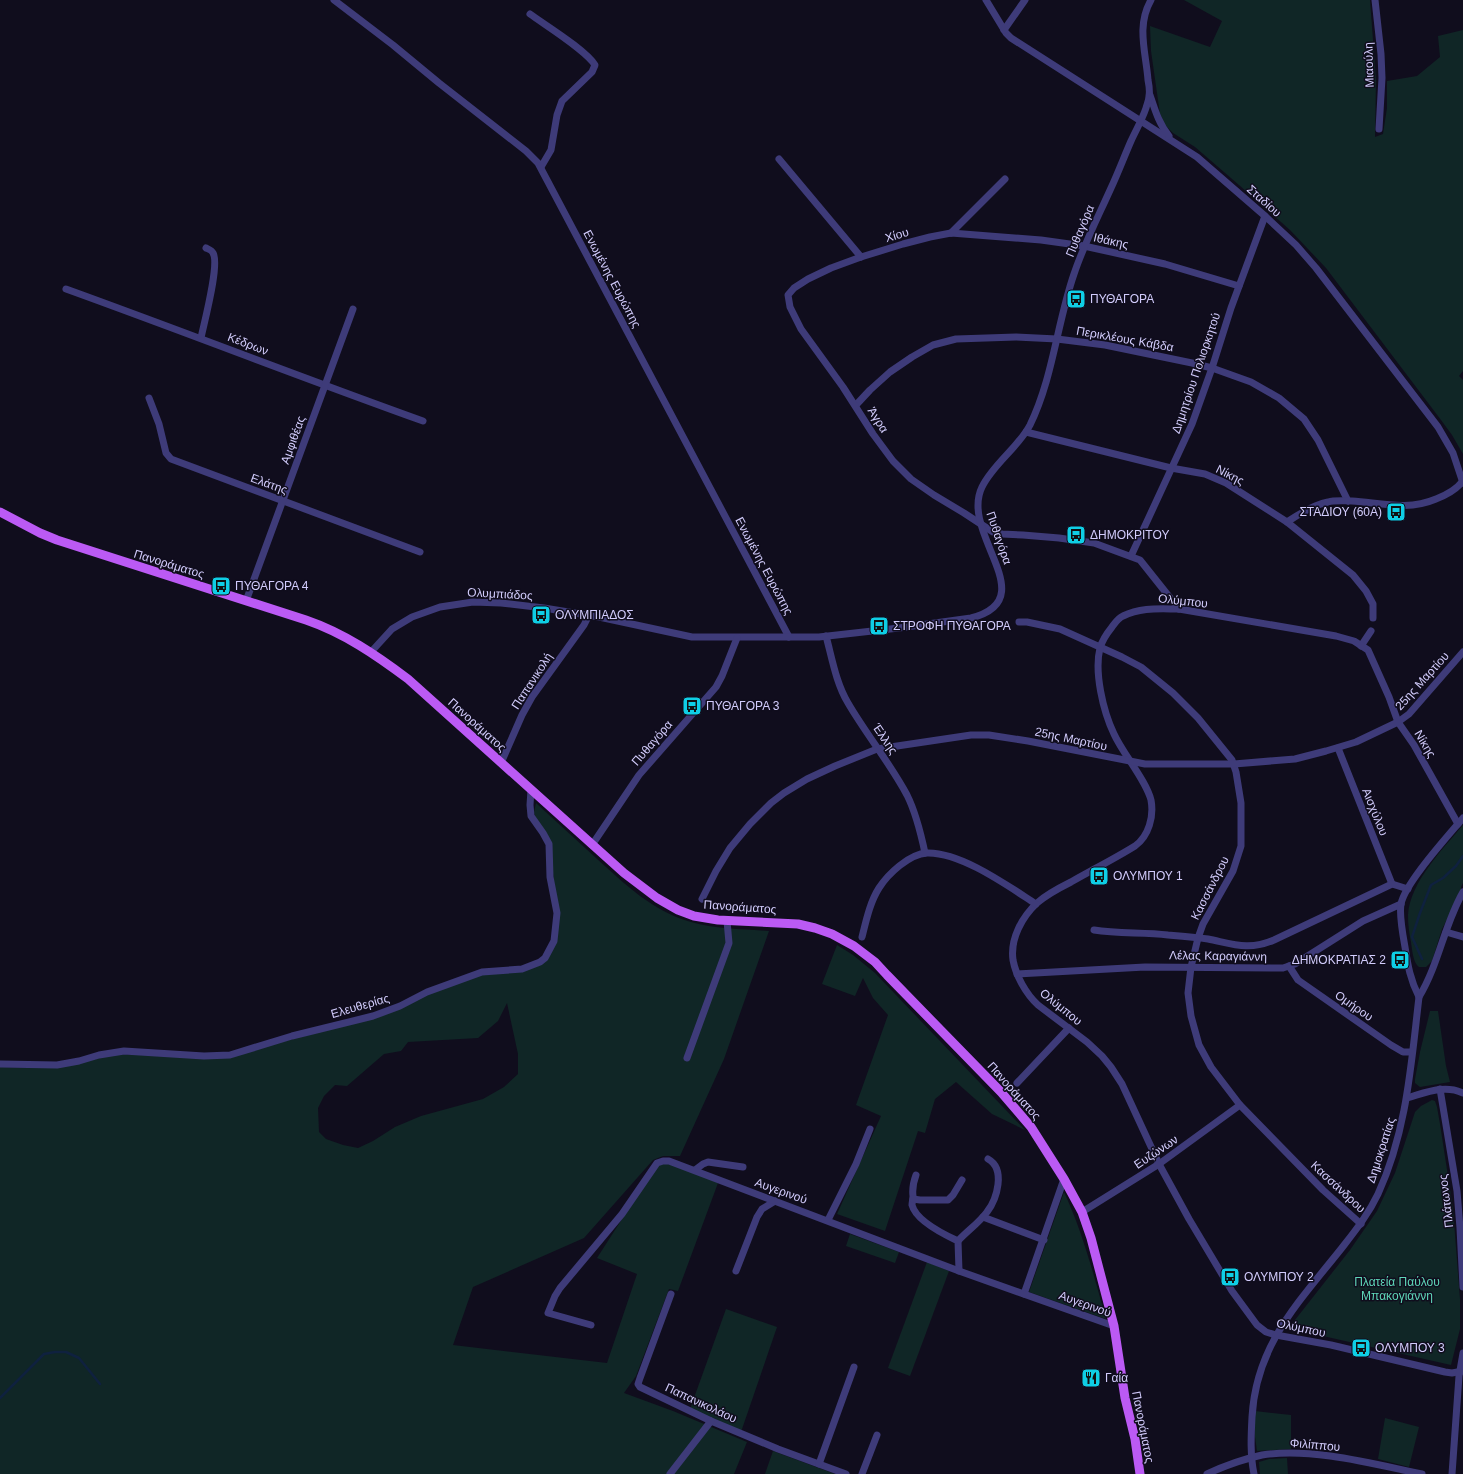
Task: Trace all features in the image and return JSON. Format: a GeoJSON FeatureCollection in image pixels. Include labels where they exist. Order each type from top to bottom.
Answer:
{"type":"FeatureCollection","features":[{"type":"Feature","properties":{"kind":"main road","name":"Πανοράματος"},"geometry":{"type":"LineString","coordinates":[[0,512],[40,533],[57,540],[327,628],[347,638],[370,652],[412,683],[592,845],[635,882],[666,904],[694,916],[709,919],[727,921],[781,922],[806,926],[832,934],[860,950],[888,975],[1001,1092],[1031,1127],[1064,1179],[1082,1212],[1091,1238],[1114,1326],[1125,1398],[1135,1439],[1140,1474]]}},
{"type":"Feature","properties":{"kind":"street","name":"Ενωμένης Ευρώπης"},"geometry":{"type":"LineString","coordinates":[[334,0],[526,151],[541,167],[789,637]]}},
{"type":"Feature","properties":{"kind":"street","name":"Σταδίου"},"geometry":{"type":"LineString","coordinates":[[986,0],[1004,30],[1011,38],[1197,157],[1296,245],[1316,268],[1431,416],[1450,446],[1463,482]]}},
{"type":"Feature","properties":{"kind":"street"},"geometry":{"type":"LineString","coordinates":[[1004,30],[1025,0]]}},
{"type":"Feature","properties":{"kind":"street","name":"Πυθαγόρα"},"geometry":{"type":"LineString","coordinates":[[592,845],[639,775],[716,687],[724,672],[737,638],[826,636],[961,619],[977,616],[993,608],[1001,598],[1003,588],[981,525],[977,506],[983,486],[993,470],[1026,432],[1033,418],[1041,395],[1074,275],[1084,246],[1141,122],[1150,95],[1142,27],[1147,8],[1151,0]]}},
{"type":"Feature","properties":{"kind":"street","name":"Μιαούλη"},"geometry":{"type":"LineString","coordinates":[[1375,0],[1382,78],[1379,129]]}},
{"type":"Feature","properties":{"kind":"street"},"geometry":{"type":"LineString","coordinates":[[530,14],[586,55],[595,65],[592,72],[562,101],[557,115],[551,150],[541,167]]}},
{"type":"Feature","properties":{"kind":"street"},"geometry":{"type":"LineString","coordinates":[[1150,95],[1157,116],[1164,130],[1174,142]]}},
{"type":"Feature","properties":{"kind":"street"},"geometry":{"type":"LineString","coordinates":[[779,158],[861,257]]}},
{"type":"Feature","properties":{"kind":"street"},"geometry":{"type":"LineString","coordinates":[[951,233],[1005,179]]}},
{"type":"Feature","properties":{"kind":"street","name":"Δημητρίου Πολιορκητού"},"geometry":{"type":"LineString","coordinates":[[1131,556],[1192,424],[1227,320],[1265,216]]}},
{"type":"Feature","properties":{"kind":"street","name":"Ιθάκης"},"geometry":{"type":"LineString","coordinates":[[951,233],[981,234],[1084,246],[1165,264],[1239,286]]}},
{"type":"Feature","properties":{"kind":"street","name":"Χίου"},"geometry":{"type":"LineString","coordinates":[[788,300],[788,295],[794,288],[808,279],[861,257],[930,237],[951,233]]}},
{"type":"Feature","properties":{"kind":"street"},"geometry":{"type":"LineString","coordinates":[[201,338],[212,290],[214,272],[214,254],[206,248]]}},
{"type":"Feature","properties":{"kind":"street","name":"Κέδρων"},"geometry":{"type":"LineString","coordinates":[[66,289],[423,421]]}},
{"type":"Feature","properties":{"kind":"street","name":"Άγρα"},"geometry":{"type":"LineString","coordinates":[[788,300],[792,314],[800,329],[856,406],[877,440],[893,461],[911,479],[934,495],[964,512],[990,531],[998,534],[1022,535],[1094,543],[1140,560],[1179,609]]}},
{"type":"Feature","properties":{"kind":"street","name":"Αμφιθέας"},"geometry":{"type":"LineString","coordinates":[[246,601],[353,309]]}},
{"type":"Feature","properties":{"kind":"street","name":"Περικλέους Κάβδα"},"geometry":{"type":"LineString","coordinates":[[856,406],[870,390],[890,372],[912,357],[933,345],[956,339],[1016,337],[1057,339],[1112,347],[1212,368],[1251,382],[1279,398],[1304,420],[1318,440],[1348,501]]}},
{"type":"Feature","properties":{"kind":"street","name":"Ελάτης"},"geometry":{"type":"LineString","coordinates":[[149,398],[168,458],[420,552]]}},
{"type":"Feature","properties":{"kind":"street","name":"Νίκης"},"geometry":{"type":"LineString","coordinates":[[1026,432],[1171,468],[1205,474],[1226,483],[1287,522],[1353,575],[1366,591],[1373,604],[1374,618]]}},
{"type":"Feature","properties":{"kind":"street"},"geometry":{"type":"LineString","coordinates":[[1287,522],[1322,503],[1332,501],[1348,501],[1390,506],[1418,505],[1449,494],[1463,482]]}},
{"type":"Feature","properties":{"kind":"street","name":"Ολυμπιάδος"},"geometry":{"type":"LineString","coordinates":[[370,652],[388,632],[404,620],[429,610],[448,605],[473,602],[501,603],[589,615],[692,637],[737,638]]}},
{"type":"Feature","properties":{"kind":"street","name":"Ολύμπου"},"geometry":{"type":"LineString","coordinates":[[1368,650],[1354,641],[1336,636],[1179,609],[1153,608],[1136,610],[1121,617],[1110,629],[1100,647],[1099,678],[1105,710],[1114,734],[1147,790],[1151,801],[1152,810],[1150,823],[1144,837],[1135,846],[1051,893],[1036,904],[1023,921],[1014,940],[1013,958],[1017,974],[1032,999],[1098,1051],[1115,1074],[1131,1103],[1159,1164],[1195,1229],[1238,1300],[1257,1325],[1266,1332],[1276,1335],[1331,1345],[1445,1372],[1461,1371]]}},
{"type":"Feature","properties":{"kind":"street","name":"Παπανικολή"},"geometry":{"type":"LineString","coordinates":[[501,763],[522,715],[532,697],[584,625],[589,615]]}},
{"type":"Feature","properties":{"kind":"street","name":"Κασσάνδρου"},"geometry":{"type":"LineString","coordinates":[[1019,622],[1027,622],[1060,629],[1141,667],[1161,683],[1198,718],[1234,764],[1241,803],[1241,846],[1233,871],[1203,924],[1190,967],[1188,993],[1191,1016],[1199,1045],[1211,1067],[1240,1105],[1318,1185],[1361,1224]]}},
{"type":"Feature","properties":{"kind":"street"},"geometry":{"type":"LineString","coordinates":[[1361,646],[1371,631]]}},
{"type":"Feature","properties":{"kind":"street","name":"Έλλης"},"geometry":{"type":"LineString","coordinates":[[826,636],[836,672],[847,702],[888,762],[907,796],[921,833],[925,853]]}},
{"type":"Feature","properties":{"kind":"street","name":"Νίκης"},"geometry":{"type":"LineString","coordinates":[[1368,650],[1389,697],[1398,722],[1414,744],[1458,824]]}},
{"type":"Feature","properties":{"kind":"street","name":"25ης Μαρτίου"},"geometry":{"type":"LineString","coordinates":[[702,899],[730,848],[750,824],[771,803],[790,789],[814,775],[877,748],[971,735],[989,735],[1028,741],[1130,762],[1154,765],[1234,764],[1289,760],[1338,748],[1370,736],[1398,722],[1409,714],[1463,652]]}},
{"type":"Feature","properties":{"kind":"street","name":"Αισχύλου"},"geometry":{"type":"LineString","coordinates":[[1338,748],[1392,884]]}},
{"type":"Feature","properties":{"kind":"street","name":"Ελευθερίας"},"geometry":{"type":"LineString","coordinates":[[0,1064],[57,1064],[79,1061],[99,1055],[124,1052],[204,1056],[230,1055],[292,1036],[373,1016],[400,1006],[427,992],[482,972],[522,969],[540,962],[545,958],[554,941],[557,913],[550,877],[549,844],[531,816],[531,790]]}},
{"type":"Feature","properties":{"kind":"street"},"geometry":{"type":"LineString","coordinates":[[1463,818],[1424,866],[1408,889],[1401,904],[1402,931],[1409,973],[1412,984],[1419,996],[1431,976],[1446,932],[1463,892]]}},
{"type":"Feature","properties":{"kind":"street"},"geometry":{"type":"LineString","coordinates":[[862,937],[878,889],[895,868],[925,853],[938,854],[964,862],[984,871],[1036,904]]}},
{"type":"Feature","properties":{"kind":"street"},"geometry":{"type":"LineString","coordinates":[[1392,884],[1408,889]]}},
{"type":"Feature","properties":{"kind":"street","name":"Λέλας Καραγιάννη"},"geometry":{"type":"LineString","coordinates":[[1094,930],[1198,938],[1238,946],[1250,946],[1274,940],[1392,884]]}},
{"type":"Feature","properties":{"kind":"street","name":"Λέλας Καραγιάννη"},"geometry":{"type":"LineString","coordinates":[[1017,974],[1145,967],[1276,969],[1289,966],[1363,921],[1401,904]]}},
{"type":"Feature","properties":{"kind":"street"},"geometry":{"type":"LineString","coordinates":[[687,1058],[729,943],[727,921]]}},
{"type":"Feature","properties":{"kind":"street"},"geometry":{"type":"LineString","coordinates":[[1446,932],[1463,937]]}},
{"type":"Feature","properties":{"kind":"street","name":"Ομήρου"},"geometry":{"type":"LineString","coordinates":[[1289,966],[1298,980],[1391,1045],[1403,1052],[1412,1052]]}},
{"type":"Feature","properties":{"kind":"street","name":"Δημοκρατίας"},"geometry":{"type":"LineString","coordinates":[[1254,1474],[1251,1458],[1252,1410],[1262,1363],[1276,1335],[1296,1306],[1361,1224],[1374,1202],[1390,1164],[1400,1132],[1407,1098],[1419,996]]}},
{"type":"Feature","properties":{"kind":"street"},"geometry":{"type":"LineString","coordinates":[[1017,1083],[1068,1028]]}},
{"type":"Feature","properties":{"kind":"street"},"geometry":{"type":"LineString","coordinates":[[1407,1098],[1440,1089],[1452,1089],[1463,1093]]}},
{"type":"Feature","properties":{"kind":"street","name":"Πλάτωνος"},"geometry":{"type":"LineString","coordinates":[[1440,1089],[1458,1204],[1463,1287]]}},
{"type":"Feature","properties":{"kind":"street","name":"Ευζώνων"},"geometry":{"type":"LineString","coordinates":[[1082,1212],[1159,1164],[1240,1105]]}},
{"type":"Feature","properties":{"kind":"street"},"geometry":{"type":"LineString","coordinates":[[828,1220],[856,1164],[870,1129]]}},
{"type":"Feature","properties":{"kind":"street"},"geometry":{"type":"LineString","coordinates":[[959,1271],[958,1241],[983,1217],[992,1204],[998,1179],[998,1170],[994,1162],[988,1159]]}},
{"type":"Feature","properties":{"kind":"street","name":"Αυγερινού"},"geometry":{"type":"LineString","coordinates":[[591,1326],[548,1312],[557,1292],[622,1214],[657,1163],[669,1161],[828,1220],[959,1271],[1114,1326]]}},
{"type":"Feature","properties":{"kind":"street"},"geometry":{"type":"LineString","coordinates":[[695,1170],[708,1162],[743,1167]]}},
{"type":"Feature","properties":{"kind":"street"},"geometry":{"type":"LineString","coordinates":[[916,1176],[912,1186],[912,1204],[917,1215],[941,1233],[958,1241]]}},
{"type":"Feature","properties":{"kind":"street"},"geometry":{"type":"LineString","coordinates":[[1024,1294],[1064,1179]]}},
{"type":"Feature","properties":{"kind":"street"},"geometry":{"type":"LineString","coordinates":[[913,1199],[948,1200],[953,1195],[962,1180]]}},
{"type":"Feature","properties":{"kind":"street"},"geometry":{"type":"LineString","coordinates":[[736,1271],[757,1217],[762,1209],[775,1201]]}},
{"type":"Feature","properties":{"kind":"street"},"geometry":{"type":"LineString","coordinates":[[983,1217],[1044,1240]]}},
{"type":"Feature","properties":{"kind":"street","name":"Παπανικολάου"},"geometry":{"type":"LineString","coordinates":[[671,1294],[638,1384],[640,1387],[711,1421],[846,1474]]}},
{"type":"Feature","properties":{"kind":"street"},"geometry":{"type":"LineString","coordinates":[[1452,1474],[1463,1353]]}},
{"type":"Feature","properties":{"kind":"street"},"geometry":{"type":"LineString","coordinates":[[819,1464],[854,1367]]}},
{"type":"Feature","properties":{"kind":"street"},"geometry":{"type":"LineString","coordinates":[[670,1474],[711,1421]]}},
{"type":"Feature","properties":{"kind":"street"},"geometry":{"type":"LineString","coordinates":[[862,1474],[877,1434]]}},
{"type":"Feature","properties":{"kind":"street","name":"Φιλίππου"},"geometry":{"type":"LineString","coordinates":[[1207,1474],[1251,1458],[1280,1454],[1308,1454],[1347,1459],[1422,1474]]}},
{"type":"Feature","properties":{"kind":"green space"},"geometry":{"type":"Polygon","coordinates":[[[1184,0],[1370,0],[1376,80],[1375,137],[1383,134],[1387,108],[1387,81],[1417,76],[1440,57],[1438,36],[1463,30],[1463,371],[1459,376],[1463,380],[1463,454],[1441,420],[1326,268],[1290,230],[1195,147],[1173,133],[1165,125],[1160,114],[1151,51],[1150,26],[1210,47],[1222,21],[1184,0]]]}},
{"type":"Feature","properties":{"kind":"green space"},"geometry":{"type":"Polygon","coordinates":[[[536,803],[629,887],[651,904],[664,911],[691,922],[710,926],[769,931],[724,1059],[680,1156],[663,1156],[653,1160],[584,1238],[473,1287],[453,1345],[607,1363],[637,1274],[597,1258],[658,1163],[668,1161],[718,1183],[678,1291],[669,1289],[636,1376],[624,1393],[673,1411],[747,1442],[734,1474],[0,1474],[0,1067],[35,1068],[116,1054],[221,1058],[370,1019],[480,975],[497,973],[544,960],[555,941],[555,891],[551,855],[535,819],[534,812],[536,803]],[[507,1003],[498,1021],[478,1038],[408,1042],[401,1051],[384,1054],[347,1086],[335,1085],[324,1096],[318,1108],[319,1132],[326,1139],[358,1148],[373,1141],[395,1127],[421,1116],[483,1099],[504,1087],[518,1074],[518,1054],[507,1003]]]}},
{"type":"Feature","properties":{"kind":"green space"},"geometry":{"type":"Polygon","coordinates":[[[1463,825],[1463,883],[1461,892],[1442,929],[1432,961],[1426,967],[1419,967],[1412,952],[1409,932],[1408,915],[1410,903],[1421,878],[1437,855],[1463,825]]]}},
{"type":"Feature","properties":{"kind":"green space"},"geometry":{"type":"Polygon","coordinates":[[[837,945],[853,955],[875,973],[1025,1130],[992,1114],[956,1082],[935,1099],[925,1133],[918,1131],[885,1231],[837,1214],[881,1116],[856,1105],[888,1015],[873,998],[863,978],[855,996],[822,984],[837,945]]]}},
{"type":"Feature","properties":{"kind":"green space"},"geometry":{"type":"Polygon","coordinates":[[[1430,1011],[1438,1011],[1446,1066],[1450,1082],[1420,1087],[1415,1083],[1415,1079],[1430,1011]]]}},
{"type":"Feature","properties":{"kind":"green space","name":"Πλατεία Παύλου Μπακογιάννη"},"geometry":{"type":"Polygon","coordinates":[[[1432,1100],[1435,1101],[1437,1107],[1453,1209],[1460,1299],[1460,1329],[1451,1365],[1292,1329],[1290,1326],[1350,1250],[1377,1211],[1395,1173],[1415,1112],[1421,1106],[1432,1100]]]}},
{"type":"Feature","properties":{"kind":"green space"},"geometry":{"type":"Polygon","coordinates":[[[1064,1192],[1082,1239],[1106,1319],[1029,1292],[1064,1192]]]}},
{"type":"Feature","properties":{"kind":"green space"},"geometry":{"type":"Polygon","coordinates":[[[850,1234],[899,1252],[895,1263],[846,1246],[850,1234]]]}},
{"type":"Feature","properties":{"kind":"green space"},"geometry":{"type":"Polygon","coordinates":[[[927,1262],[949,1271],[910,1376],[888,1368],[927,1262]]]}},
{"type":"Feature","properties":{"kind":"green space"},"geometry":{"type":"Polygon","coordinates":[[[726,1309],[777,1327],[741,1432],[690,1409],[726,1309]]]}},
{"type":"Feature","properties":{"kind":"green space"},"geometry":{"type":"Polygon","coordinates":[[[1255,1411],[1291,1415],[1291,1449],[1257,1451],[1255,1437],[1255,1411]]]}},
{"type":"Feature","properties":{"kind":"green space"},"geometry":{"type":"Polygon","coordinates":[[[1385,1418],[1419,1427],[1409,1467],[1378,1459],[1385,1418]]]}},
{"type":"Feature","properties":{"kind":"green space"},"geometry":{"type":"Polygon","coordinates":[[[773,1451],[835,1474],[765,1474],[773,1451]]]}},
{"type":"Feature","properties":{"kind":"green space"},"geometry":{"type":"Polygon","coordinates":[[[1287,1458],[1288,1474],[1260,1474],[1259,1462],[1269,1459],[1287,1458]]]}},
{"type":"Feature","properties":{"kind":"waterway"},"geometry":{"type":"LineString","coordinates":[[1422,959],[1412,937],[1431,885],[1443,878],[1456,866],[1463,856]]}},
{"type":"Feature","properties":{"kind":"waterway"},"geometry":{"type":"LineString","coordinates":[[0,1398],[44,1354],[55,1352],[66,1352],[79,1358],[100,1384]]}},
{"type":"Feature","properties":{"kind":"place","name":"ΠΥΘΑΓΟΡΑ"},"geometry":{"type":"Point","coordinates":[1076,299]}},
{"type":"Feature","properties":{"kind":"place","name":"ΣΤΑΔΙΟΥ (60A)"},"geometry":{"type":"Point","coordinates":[1396,512]}},
{"type":"Feature","properties":{"kind":"place","name":"ΔΗΜΟΚΡΙΤΟΥ"},"geometry":{"type":"Point","coordinates":[1076,535]}},
{"type":"Feature","properties":{"kind":"place","name":"ΠΥΘΑΓΟΡΑ 4"},"geometry":{"type":"Point","coordinates":[221,586]}},
{"type":"Feature","properties":{"kind":"place","name":"ΟΛΥΜΠΙΑΔΟΣ"},"geometry":{"type":"Point","coordinates":[541,615]}},
{"type":"Feature","properties":{"kind":"place","name":"ΣΤΡΟΦΗ ΠΥΘΑΓΟΡΑ"},"geometry":{"type":"Point","coordinates":[879,626]}},
{"type":"Feature","properties":{"kind":"place","name":"ΠΥΘΑΓΟΡΑ 3"},"geometry":{"type":"Point","coordinates":[692,706]}},
{"type":"Feature","properties":{"kind":"place","name":"ΟΛΥΜΠΟΥ 1"},"geometry":{"type":"Point","coordinates":[1099,876]}},
{"type":"Feature","properties":{"kind":"place","name":"ΔΗΜΟΚΡΑΤΙΑΣ 2"},"geometry":{"type":"Point","coordinates":[1400,960]}},
{"type":"Feature","properties":{"kind":"place","name":"ΟΛΥΜΠΟΥ 2"},"geometry":{"type":"Point","coordinates":[1230,1277]}},
{"type":"Feature","properties":{"kind":"place","name":"ΟΛΥΜΠΟΥ 3"},"geometry":{"type":"Point","coordinates":[1361,1348]}},
{"type":"Feature","properties":{"kind":"place","name":"Γαία"},"geometry":{"type":"Point","coordinates":[1091,1378]}}]}
